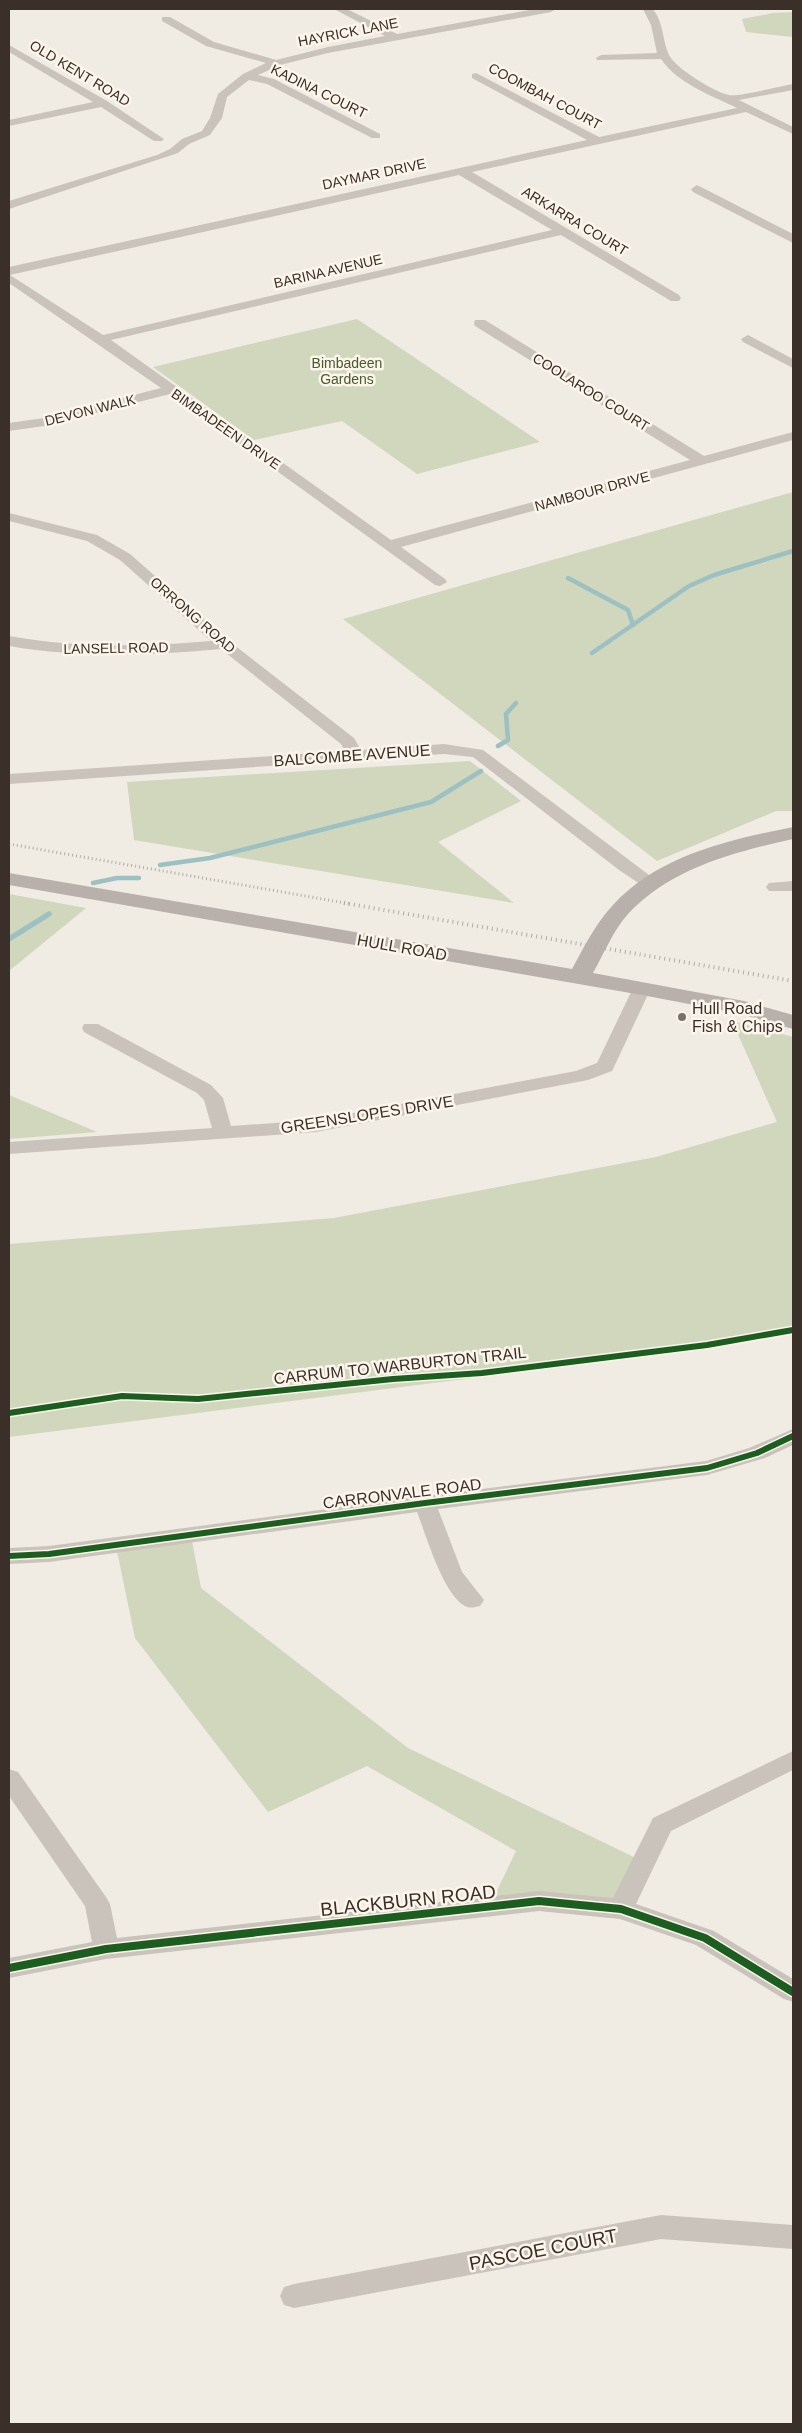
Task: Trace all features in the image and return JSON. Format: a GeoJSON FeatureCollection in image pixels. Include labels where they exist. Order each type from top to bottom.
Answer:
{"type":"FeatureCollection","features":[{"type":"Feature","properties":{"kind":"main road"},"geometry":{"type":"LineString","coordinates":[[579,977],[617,914],[652,884],[709,855],[758,840],[793,833]]}},
{"type":"Feature","properties":{"kind":"main road","name":"HULL ROAD"},"geometry":{"type":"LineString","coordinates":[[9,879],[642,988],[744,1008],[793,1022]]}},
{"type":"Feature","properties":{"kind":"street"},"geometry":{"type":"LineString","coordinates":[[339,9],[396,38]]}},
{"type":"Feature","properties":{"kind":"street","name":"HAYRICK LANE"},"geometry":{"type":"LineString","coordinates":[[9,205],[174,151],[172,139],[206,133],[216,118],[222,96],[247,76],[276,63],[328,50],[543,9]]}},
{"type":"Feature","properties":{"kind":"street"},"geometry":{"type":"LineString","coordinates":[[648,9],[657,24],[664,56],[675,70],[688,79],[746,109],[793,131]]}},
{"type":"Feature","properties":{"kind":"street"},"geometry":{"type":"LineString","coordinates":[[166,19],[210,44],[276,63]]}},
{"type":"Feature","properties":{"kind":"street","name":"OLD KENT ROAD"},"geometry":{"type":"LineString","coordinates":[[10,49],[103,103],[136,125],[172,139]]}},
{"type":"Feature","properties":{"kind":"street"},"geometry":{"type":"LineString","coordinates":[[601,58],[664,56]]}},
{"type":"Feature","properties":{"kind":"street","name":"KADINA COURT"},"geometry":{"type":"LineString","coordinates":[[247,76],[270,82],[376,136]]}},
{"type":"Feature","properties":{"kind":"street","name":"COOMBAH COURT"},"geometry":{"type":"LineString","coordinates":[[476,76],[600,142]]}},
{"type":"Feature","properties":{"kind":"street"},"geometry":{"type":"LineString","coordinates":[[727,99],[793,87]]}},
{"type":"Feature","properties":{"kind":"street"},"geometry":{"type":"LineString","coordinates":[[9,123],[103,103]]}},
{"type":"Feature","properties":{"kind":"street","name":"DAYMAR DRIVE"},"geometry":{"type":"LineString","coordinates":[[9,272],[460,170],[600,142],[746,109]]}},
{"type":"Feature","properties":{"kind":"street"},"geometry":{"type":"LineString","coordinates":[[145,162],[172,139]]}},
{"type":"Feature","properties":{"kind":"street","name":"ARKARRA COURT"},"geometry":{"type":"LineString","coordinates":[[460,170],[675,298]]}},
{"type":"Feature","properties":{"kind":"street"},"geometry":{"type":"LineString","coordinates":[[697,189],[792,238]]}},
{"type":"Feature","properties":{"kind":"street","name":"BARINA AVENUE"},"geometry":{"type":"LineString","coordinates":[[101,339],[562,231]]}},
{"type":"Feature","properties":{"kind":"street","name":"BIMBADEEN DRIVE"},"geometry":{"type":"LineString","coordinates":[[9,278],[101,339],[391,545],[440,582]]}},
{"type":"Feature","properties":{"kind":"street","name":"COOLAROO COURT"},"geometry":{"type":"LineString","coordinates":[[480,323],[702,461]]}},
{"type":"Feature","properties":{"kind":"street"},"geometry":{"type":"LineString","coordinates":[[748,339],[793,364]]}},
{"type":"Feature","properties":{"kind":"street","name":"DEVON WALK"},"geometry":{"type":"LineString","coordinates":[[9,426],[44,422],[171,390]]}},
{"type":"Feature","properties":{"kind":"street","name":"NAMBOUR DRIVE"},"geometry":{"type":"LineString","coordinates":[[391,545],[793,436]]}},
{"type":"Feature","properties":{"kind":"street","name":"ORRONG ROAD"},"geometry":{"type":"LineString","coordinates":[[9,517],[74,532],[108,546],[126,557],[224,644],[348,741],[355,754]]}},
{"type":"Feature","properties":{"kind":"street","name":"LANSELL ROAD"},"geometry":{"type":"LineString","coordinates":[[9,641],[59,650],[89,651],[224,644]]}},
{"type":"Feature","properties":{"kind":"street","name":"BALCOMBE AVENUE"},"geometry":{"type":"LineString","coordinates":[[9,779],[444,749],[477,753],[498,767],[625,866],[652,884]]}},
{"type":"Feature","properties":{"kind":"street"},"geometry":{"type":"LineString","coordinates":[[775,887],[793,886]]}},
{"type":"Feature","properties":{"kind":"street","name":"GREENSLOPES DRIVE"},"geometry":{"type":"LineString","coordinates":[[9,1148],[316,1126],[593,1073],[604,1067],[642,988]]}},
{"type":"Feature","properties":{"kind":"street"},"geometry":{"type":"LineString","coordinates":[[91,1028],[204,1090],[213,1098],[224,1134]]}},
{"type":"Feature","properties":{"kind":"street","name":"CARRONVALE ROAD"},"geometry":{"type":"LineString","coordinates":[[9,1556],[49,1554],[425,1503],[707,1468],[757,1453],[793,1436]]}},
{"type":"Feature","properties":{"kind":"street"},"geometry":{"type":"LineString","coordinates":[[425,1503],[452,1575],[472,1600]]}},
{"type":"Feature","properties":{"kind":"street"},"geometry":{"type":"LineString","coordinates":[[621,1909],[662,1825],[793,1760]]}},
{"type":"Feature","properties":{"kind":"street"},"geometry":{"type":"LineString","coordinates":[[9,1778],[98,1904],[106,1949]]}},
{"type":"Feature","properties":{"kind":"street","name":"BLACKBURN ROAD"},"geometry":{"type":"LineString","coordinates":[[9,1968],[106,1949],[539,1901],[621,1909],[705,1938],[793,1992]]}},
{"type":"Feature","properties":{"kind":"street","name":"PASCOE COURT"},"geometry":{"type":"LineString","coordinates":[[294,2296],[661,2227],[793,2237]]}},
{"type":"Feature","properties":{"kind":"green space"},"geometry":{"type":"Polygon","coordinates":[[[793,12],[793,37],[746,32],[742,19],[773,13],[793,12]]]}},
{"type":"Feature","properties":{"kind":"green space","name":"Bimbadeen Gardens"},"geometry":{"type":"Polygon","coordinates":[[[357,319],[540,442],[417,474],[342,421],[254,440],[153,367],[357,319]]]}},
{"type":"Feature","properties":{"kind":"green space"},"geometry":{"type":"Polygon","coordinates":[[[793,492],[793,811],[776,811],[657,861],[343,619],[793,492]]]}},
{"type":"Feature","properties":{"kind":"green space"},"geometry":{"type":"Polygon","coordinates":[[[470,761],[521,801],[438,842],[514,903],[134,840],[127,782],[470,761]]]}},
{"type":"Feature","properties":{"kind":"green space"},"geometry":{"type":"Polygon","coordinates":[[[9,894],[86,908],[9,971],[9,894]]]}},
{"type":"Feature","properties":{"kind":"green space"},"geometry":{"type":"Polygon","coordinates":[[[732,1021],[793,1037],[793,1333],[716,1347],[9,1437],[9,1244],[334,1218],[656,1157],[777,1122],[732,1021]]]}},
{"type":"Feature","properties":{"kind":"green space"},"geometry":{"type":"Polygon","coordinates":[[[9,1095],[97,1132],[9,1139],[9,1095]]]}},
{"type":"Feature","properties":{"kind":"green space"},"geometry":{"type":"Polygon","coordinates":[[[192,1541],[201,1588],[408,1748],[640,1860],[617,1906],[493,1899],[516,1851],[367,1766],[268,1812],[135,1638],[117,1551],[192,1541]]]}},
{"type":"Feature","properties":{"kind":"waterway"},"geometry":{"type":"LineString","coordinates":[[633,625],[689,586],[714,575],[793,551]]}},
{"type":"Feature","properties":{"kind":"waterway"},"geometry":{"type":"LineString","coordinates":[[568,578],[628,610],[633,625]]}},
{"type":"Feature","properties":{"kind":"waterway"},"geometry":{"type":"LineString","coordinates":[[592,653],[633,625]]}},
{"type":"Feature","properties":{"kind":"waterway"},"geometry":{"type":"LineString","coordinates":[[498,746],[508,740],[506,714],[516,703]]}},
{"type":"Feature","properties":{"kind":"waterway"},"geometry":{"type":"LineString","coordinates":[[160,865],[210,858],[431,802],[481,771]]}},
{"type":"Feature","properties":{"kind":"waterway"},"geometry":{"type":"LineString","coordinates":[[93,883],[117,878],[139,878]]}},
{"type":"Feature","properties":{"kind":"waterway"},"geometry":{"type":"LineString","coordinates":[[9,939],[49,914]]}},
{"type":"Feature","properties":{"kind":"railway"},"geometry":{"type":"LineString","coordinates":[[9,844],[351,904]]}},
{"type":"Feature","properties":{"kind":"railway"},"geometry":{"type":"LineString","coordinates":[[344,903],[793,981]]}},
{"type":"Feature","properties":{"kind":"cycle path","name":"CARRUM TO WARBURTON TRAIL"},"geometry":{"type":"LineString","coordinates":[[9,1413],[122,1396],[198,1399],[393,1379],[482,1373],[707,1345],[793,1330]]}},
{"type":"Feature","properties":{"kind":"cycle path"},"geometry":{"type":"LineString","coordinates":[[9,1556],[49,1554],[425,1503],[707,1468],[757,1453],[793,1436]]}},
{"type":"Feature","properties":{"kind":"cycle path"},"geometry":{"type":"LineString","coordinates":[[9,1968],[106,1949],[539,1901],[621,1909],[705,1938],[793,1992]]}},
{"type":"Feature","properties":{"kind":"place","name":"Hull Road Fish & Chips"},"geometry":{"type":"Point","coordinates":[682,1017]}}]}
